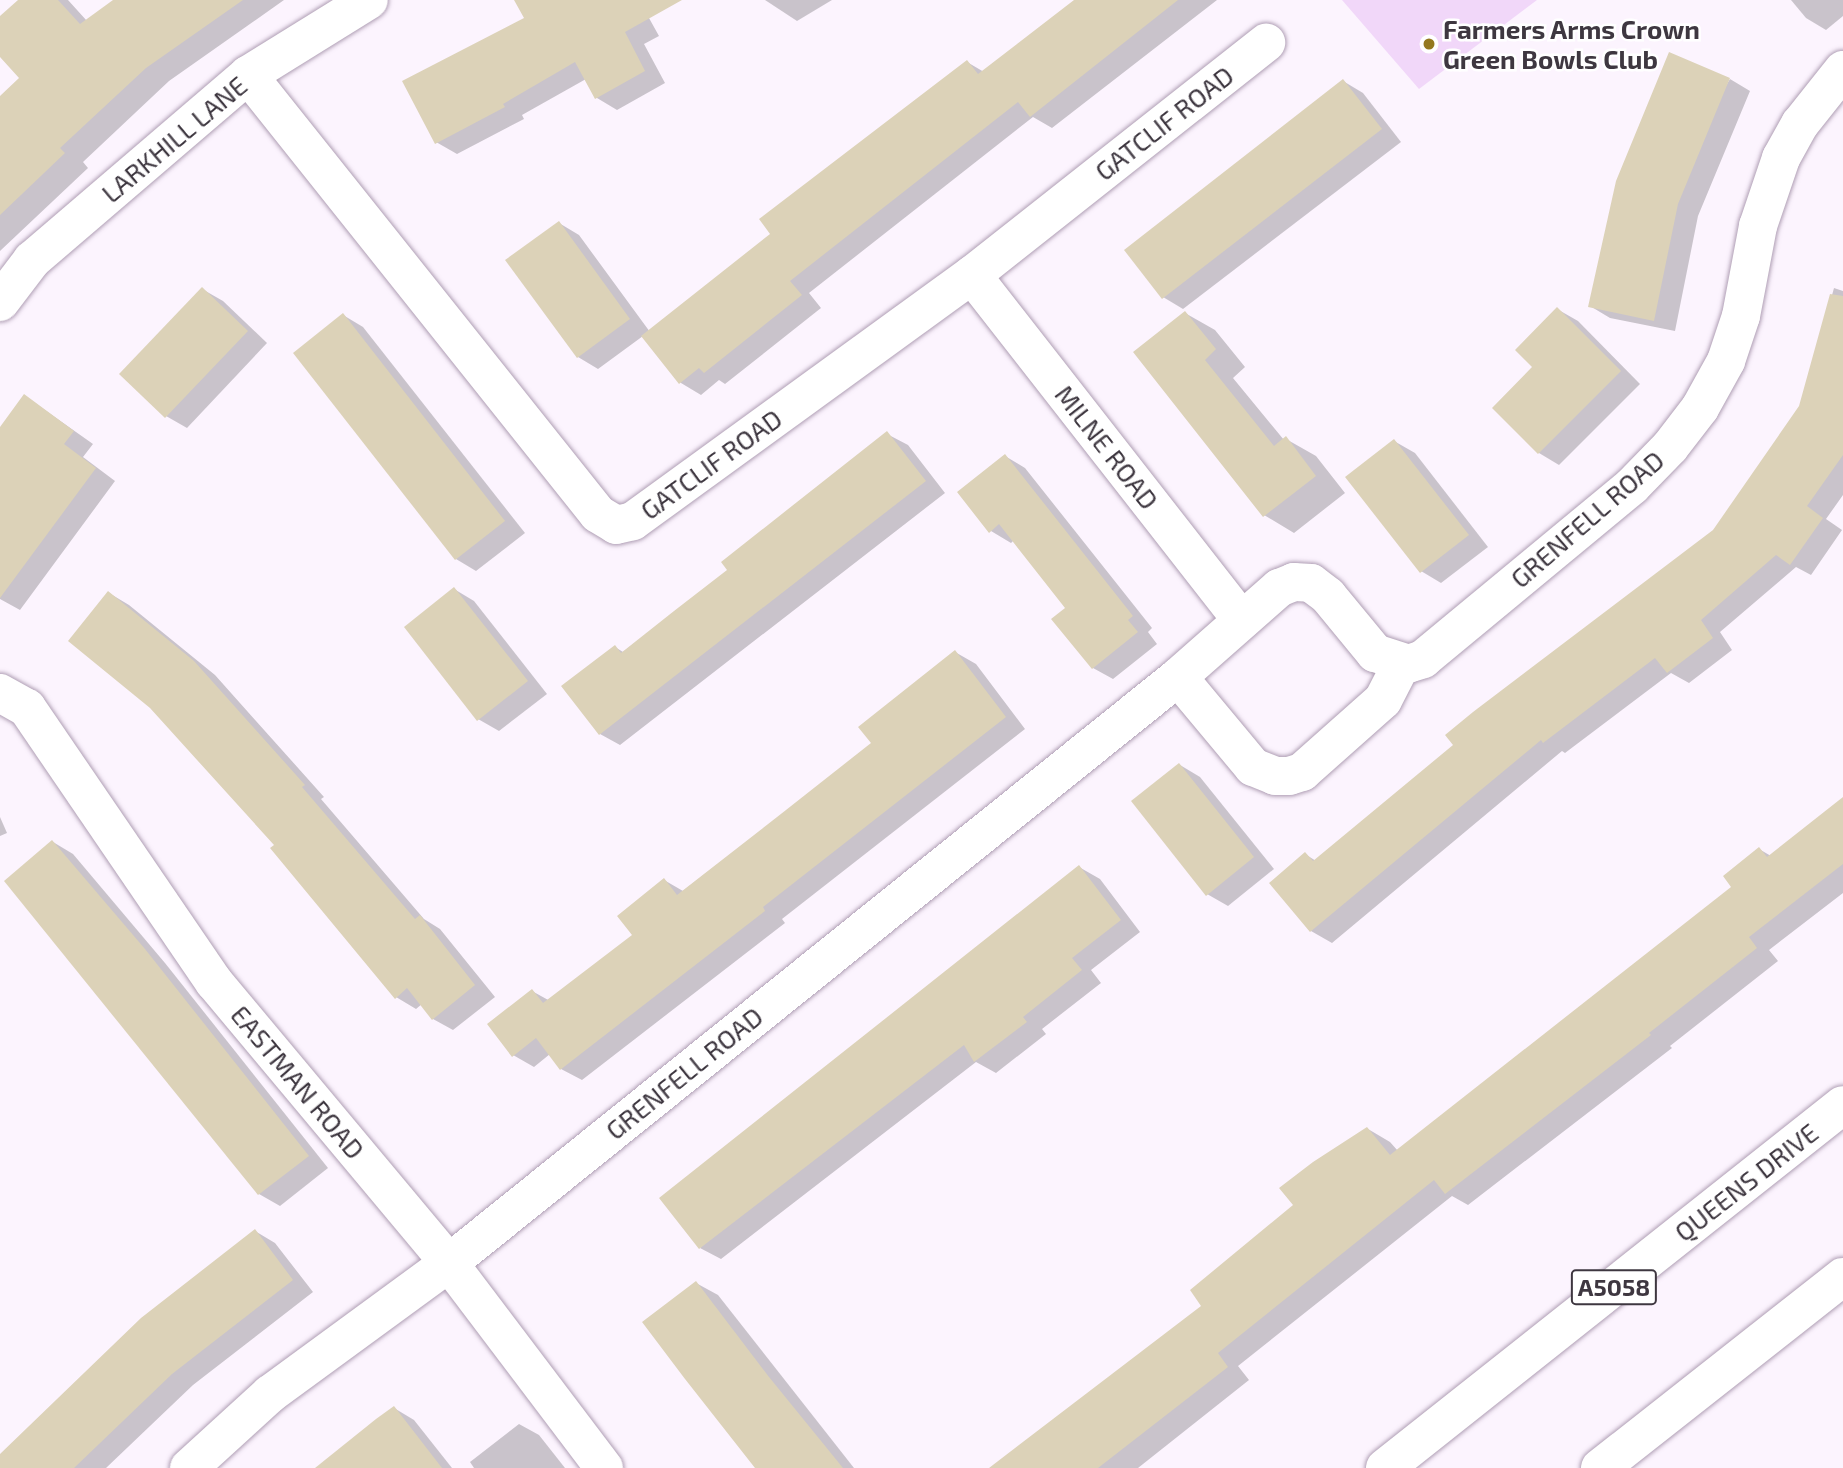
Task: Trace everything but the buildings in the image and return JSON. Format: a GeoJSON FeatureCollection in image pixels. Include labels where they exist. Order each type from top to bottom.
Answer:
{"type":"FeatureCollection","features":[{"type":"Feature","properties":{"kind":"main road","name":"LARKHILL LANE"},"geometry":{"type":"LineString","coordinates":[[0,302],[32,260],[248,75],[369,0]]}},
{"type":"Feature","properties":{"kind":"main road","name":"GATCLIF ROAD"},"geometry":{"type":"LineString","coordinates":[[248,75],[597,514],[616,525],[633,521],[972,275],[1266,43]]}},
{"type":"Feature","properties":{"kind":"main road","name":"GRENFELL ROAD"},"geometry":{"type":"LineString","coordinates":[[189,1468],[270,1394],[449,1263],[1178,677],[1279,588],[1294,582],[1311,583],[1328,596],[1375,653],[1402,663],[1423,659],[1632,485],[1670,447],[1700,408],[1726,362],[1741,316],[1758,226],[1781,158],[1807,113],[1843,70]]}},
{"type":"Feature","properties":{"kind":"main road","name":"MILNE ROAD"},"geometry":{"type":"LineString","coordinates":[[972,275],[1242,620]]}},
{"type":"Feature","properties":{"kind":"main road"},"geometry":{"type":"LineString","coordinates":[[1178,677],[1253,767],[1275,776],[1289,776],[1302,772],[1383,700],[1402,663]]}},
{"type":"Feature","properties":{"kind":"main road","name":"EASTMAN ROAD"},"geometry":{"type":"LineString","coordinates":[[0,693],[27,708],[214,982],[449,1263],[604,1468]]}},
{"type":"Feature","properties":{"kind":"main road","name":"QUEENS DRIVE"},"geometry":{"type":"LineString","coordinates":[[1385,1468],[1843,1105]]}},
{"type":"Feature","properties":{"kind":"main road"},"geometry":{"type":"LineString","coordinates":[[1600,1468],[1843,1277]]}},
{"type":"Feature","properties":{"kind":"shaded area","name":"Farmers Arms Crown Green Bowls Club"},"geometry":{"type":"Polygon","coordinates":[[[1342,0],[1537,0],[1419,89],[1342,0]]]}},
{"type":"Feature","properties":{"kind":"place","name":"Farmers Arms Crown Green Bowls Club"},"geometry":{"type":"Point","coordinates":[1429,44]}}]}
